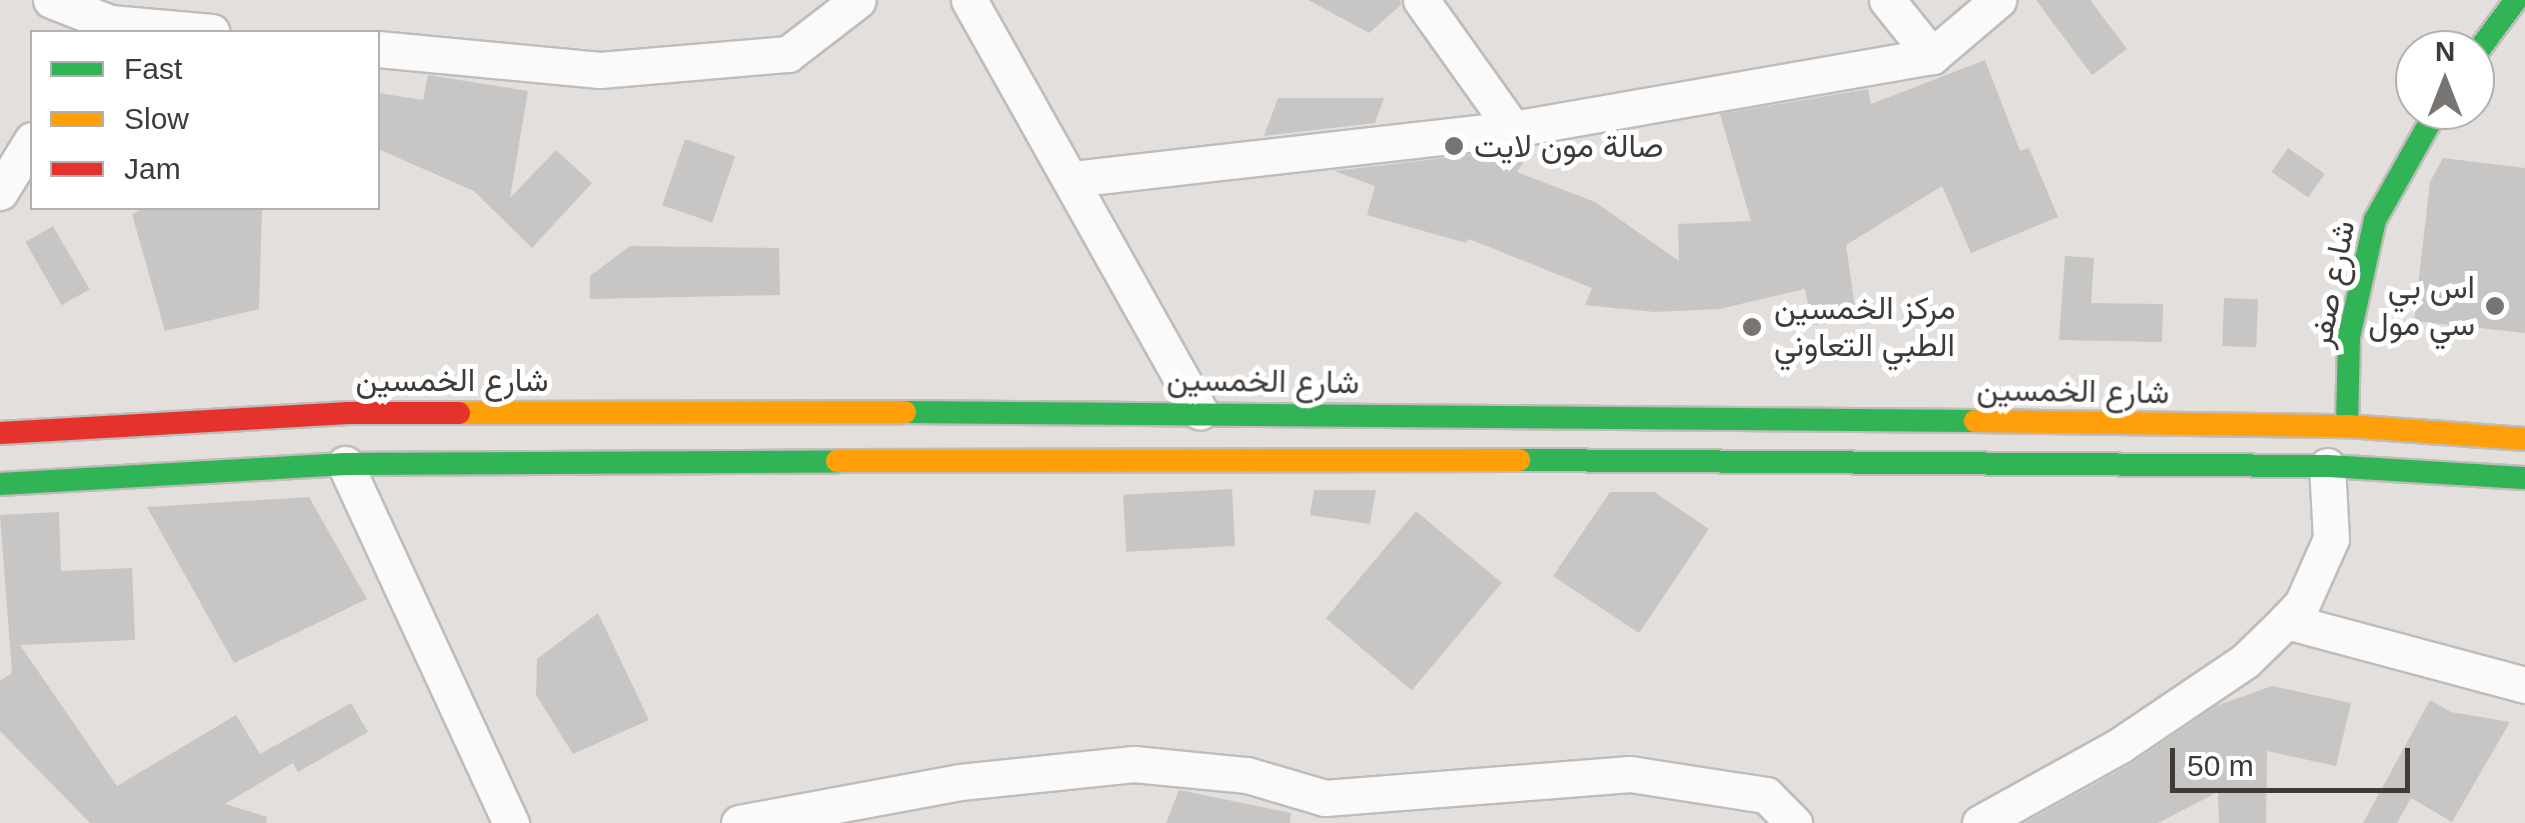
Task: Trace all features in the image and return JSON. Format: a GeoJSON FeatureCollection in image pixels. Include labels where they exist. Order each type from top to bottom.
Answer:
{"type":"FeatureCollection","features":[{"type":"Feature","properties":{"kind":"main road"},"geometry":{"type":"LineString","coordinates":[[2494,30],[2516,0]]}},
{"type":"Feature","properties":{"kind":"main road","name":"شارع صفر"},"geometry":{"type":"LineString","coordinates":[[2347,426],[2349,336],[2375,220],[2426,130]]}},
{"type":"Feature","properties":{"kind":"main road","name":"شارع الخمسين"},"geometry":{"type":"LineString","coordinates":[[0,433],[348,413],[1200,412],[2347,426],[2525,438]]}},
{"type":"Feature","properties":{"kind":"main road"},"geometry":{"type":"LineString","coordinates":[[1050,413],[1050,460]]}},
{"type":"Feature","properties":{"kind":"main road"},"geometry":{"type":"LineString","coordinates":[[0,484],[344,464],[1050,460],[2328,466],[2525,478]]}},
{"type":"Feature","properties":{"kind":"street"},"geometry":{"type":"LineString","coordinates":[[51,0],[112,18],[198,30]]}},
{"type":"Feature","properties":{"kind":"street"},"geometry":{"type":"LineString","coordinates":[[380,48],[600,70],[788,54],[858,0]]}},
{"type":"Feature","properties":{"kind":"street"},"geometry":{"type":"LineString","coordinates":[[969,0],[1073,178],[1200,412]]}},
{"type":"Feature","properties":{"kind":"street"},"geometry":{"type":"LineString","coordinates":[[1420,0],[1513,129]]}},
{"type":"Feature","properties":{"kind":"street"},"geometry":{"type":"LineString","coordinates":[[1887,0],[1932,56]]}},
{"type":"Feature","properties":{"kind":"street"},"geometry":{"type":"LineString","coordinates":[[1073,178],[1513,129],[1932,56],[1998,0]]}},
{"type":"Feature","properties":{"kind":"street"},"geometry":{"type":"LineString","coordinates":[[0,192],[30,143]]}},
{"type":"Feature","properties":{"kind":"street"},"geometry":{"type":"LineString","coordinates":[[344,464],[511,823]]}},
{"type":"Feature","properties":{"kind":"street"},"geometry":{"type":"LineString","coordinates":[[1980,823],[2119,746],[2245,661],[2286,621],[2302,604],[2331,539],[2328,466]]}},
{"type":"Feature","properties":{"kind":"street"},"geometry":{"type":"LineString","coordinates":[[2286,621],[2525,685]]}},
{"type":"Feature","properties":{"kind":"street"},"geometry":{"type":"LineString","coordinates":[[739,823],[960,782],[1134,764],[1247,776],[1318,811],[1630,774],[1766,794],[1794,823]]}},
{"type":"Feature","properties":{"kind":"building"},"geometry":{"type":"Polygon","coordinates":[[[1308,0],[1400,0],[1401,5],[1369,33],[1308,0]]]}},
{"type":"Feature","properties":{"kind":"building"},"geometry":{"type":"Polygon","coordinates":[[[2036,0],[2090,0],[2127,49],[2092,75],[2036,0]]]}},
{"type":"Feature","properties":{"kind":"building"},"geometry":{"type":"Polygon","coordinates":[[[1985,60],[2020,151],[2029,148],[2058,217],[1971,253],[1942,186],[1846,245],[1857,321],[1812,325],[1805,289],[1719,309],[1654,312],[1585,305],[1592,288],[1469,239],[1466,243],[1367,215],[1375,186],[1334,171],[1534,147],[1517,172],[1595,202],[1679,261],[1678,224],[1751,221],[1720,114],[1868,89],[1871,104],[1985,60]]]}},
{"type":"Feature","properties":{"kind":"building"},"geometry":{"type":"Polygon","coordinates":[[[428,75],[528,91],[510,198],[556,150],[592,183],[532,248],[474,191],[380,150],[380,93],[423,100],[428,75]]]}},
{"type":"Feature","properties":{"kind":"building"},"geometry":{"type":"Polygon","coordinates":[[[1278,98],[1384,98],[1375,123],[1264,136],[1278,98]]]}},
{"type":"Feature","properties":{"kind":"building"},"geometry":{"type":"Polygon","coordinates":[[[685,139],[735,156],[712,222],[662,205],[685,139]]]}},
{"type":"Feature","properties":{"kind":"building"},"geometry":{"type":"Polygon","coordinates":[[[2288,148],[2325,174],[2308,198],[2271,172],[2288,148]]]}},
{"type":"Feature","properties":{"kind":"building"},"geometry":{"type":"Polygon","coordinates":[[[2443,158],[2525,168],[2525,333],[2414,321],[2430,182],[2443,158]]]}},
{"type":"Feature","properties":{"kind":"building"},"geometry":{"type":"Polygon","coordinates":[[[141,210],[262,210],[259,309],[165,331],[132,214],[141,210]]]}},
{"type":"Feature","properties":{"kind":"building"},"geometry":{"type":"Polygon","coordinates":[[[53,226],[90,289],[62,305],[25,242],[53,226]]]}},
{"type":"Feature","properties":{"kind":"building"},"geometry":{"type":"Polygon","coordinates":[[[630,246],[779,248],[780,295],[590,299],[590,276],[630,246]]]}},
{"type":"Feature","properties":{"kind":"building"},"geometry":{"type":"Polygon","coordinates":[[[2065,256],[2094,258],[2091,303],[2163,304],[2162,342],[2059,340],[2065,256]]]}},
{"type":"Feature","properties":{"kind":"building"},"geometry":{"type":"Polygon","coordinates":[[[2224,298],[2258,299],[2256,347],[2222,346],[2224,298]]]}},
{"type":"Feature","properties":{"kind":"building"},"geometry":{"type":"Polygon","coordinates":[[[1232,489],[1235,546],[1126,552],[1123,495],[1232,489]]]}},
{"type":"Feature","properties":{"kind":"building"},"geometry":{"type":"Polygon","coordinates":[[[1314,490],[1376,490],[1370,524],[1310,515],[1314,490]]]}},
{"type":"Feature","properties":{"kind":"building"},"geometry":{"type":"Polygon","coordinates":[[[1610,492],[1654,492],[1709,529],[1639,633],[1553,576],[1610,492]]]}},
{"type":"Feature","properties":{"kind":"building"},"geometry":{"type":"Polygon","coordinates":[[[309,497],[367,599],[234,663],[147,507],[309,497]]]}},
{"type":"Feature","properties":{"kind":"building"},"geometry":{"type":"Polygon","coordinates":[[[1416,511],[1502,583],[1412,690],[1326,618],[1416,511]]]}},
{"type":"Feature","properties":{"kind":"building"},"geometry":{"type":"Polygon","coordinates":[[[59,512],[61,571],[132,568],[135,640],[20,645],[117,786],[236,715],[260,754],[351,703],[368,732],[298,772],[293,763],[225,804],[267,817],[266,823],[90,823],[0,731],[0,681],[12,673],[0,515],[59,512]]]}},
{"type":"Feature","properties":{"kind":"building"},"geometry":{"type":"Polygon","coordinates":[[[598,613],[649,720],[573,754],[536,695],[537,659],[598,613]]]}},
{"type":"Feature","properties":{"kind":"building"},"geometry":{"type":"Polygon","coordinates":[[[2272,686],[2351,703],[2336,766],[2267,751],[2266,823],[2219,823],[2218,792],[2158,823],[2024,823],[2129,765],[2216,706],[2272,686]]]}},
{"type":"Feature","properties":{"kind":"building"},"geometry":{"type":"Polygon","coordinates":[[[2430,700],[2451,712],[2510,722],[2452,822],[2411,798],[2397,823],[2363,823],[2430,700]]]}},
{"type":"Feature","properties":{"kind":"building"},"geometry":{"type":"Polygon","coordinates":[[[1179,790],[1291,813],[1290,823],[1166,823],[1179,790]]]}},
{"type":"Feature","properties":{"kind":"traffic: fast"},"geometry":{"type":"LineString","coordinates":[[2494,30],[2516,0]]}},
{"type":"Feature","properties":{"kind":"traffic: fast"},"geometry":{"type":"LineString","coordinates":[[2347,426],[2349,337],[2375,220],[2426,130]]}},
{"type":"Feature","properties":{"kind":"traffic: fast"},"geometry":{"type":"LineString","coordinates":[[905,412],[1975,421]]}},
{"type":"Feature","properties":{"kind":"traffic: fast"},"geometry":{"type":"LineString","coordinates":[[1519,460],[2327,466],[2525,478]]}},
{"type":"Feature","properties":{"kind":"traffic: fast"},"geometry":{"type":"LineString","coordinates":[[0,484],[345,464],[837,461]]}},
{"type":"Feature","properties":{"kind":"traffic: slow"},"geometry":{"type":"LineString","coordinates":[[459,413],[905,412]]}},
{"type":"Feature","properties":{"kind":"traffic: slow"},"geometry":{"type":"LineString","coordinates":[[1975,421],[2347,426],[2525,439]]}},
{"type":"Feature","properties":{"kind":"traffic: slow"},"geometry":{"type":"LineString","coordinates":[[837,461],[1519,460]]}},
{"type":"Feature","properties":{"kind":"traffic: jam"},"geometry":{"type":"LineString","coordinates":[[0,433],[348,413],[459,413]]}},
{"type":"Feature","properties":{"kind":"place","name":"صالة مون لايت"},"geometry":{"type":"Point","coordinates":[1454,146]}},
{"type":"Feature","properties":{"kind":"place","name":"اس بي سي مول"},"geometry":{"type":"Point","coordinates":[2495,306]}},
{"type":"Feature","properties":{"kind":"place","name":"مركز الخمسين الطبي التعاوني"},"geometry":{"type":"Point","coordinates":[1752,327]}}]}
